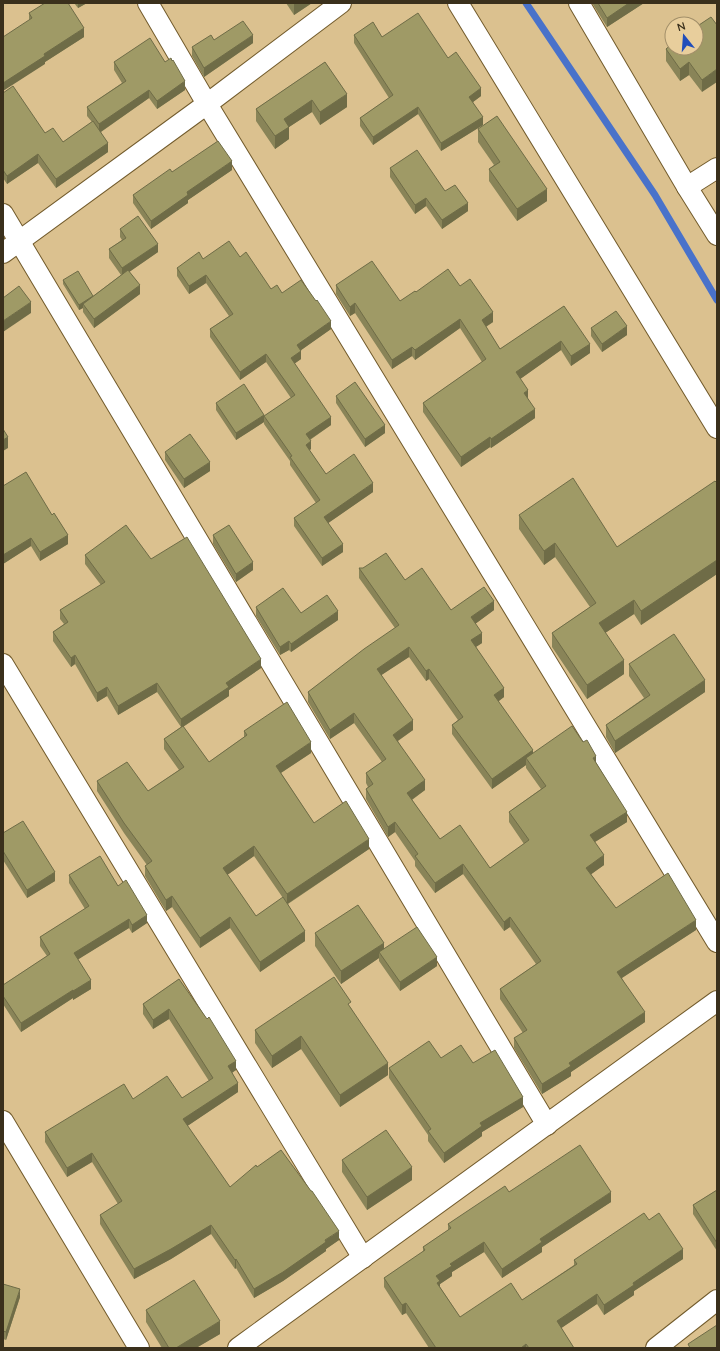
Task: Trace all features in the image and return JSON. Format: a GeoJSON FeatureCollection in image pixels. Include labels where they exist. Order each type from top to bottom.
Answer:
{"type":"FeatureCollection","features":[{"type":"Feature","properties":{"kind":"street"},"geometry":{"type":"LineString","coordinates":[[148,3],[207,104],[717,942]]}},
{"type":"Feature","properties":{"kind":"street"},"geometry":{"type":"LineString","coordinates":[[3,253],[207,104],[341,3]]}},
{"type":"Feature","properties":{"kind":"street"},"geometry":{"type":"LineString","coordinates":[[458,3],[717,428]]}},
{"type":"Feature","properties":{"kind":"street"},"geometry":{"type":"LineString","coordinates":[[579,3],[687,187],[717,235]]}},
{"type":"Feature","properties":{"kind":"street"},"geometry":{"type":"LineString","coordinates":[[687,187],[717,168]]}},
{"type":"Feature","properties":{"kind":"street"},"geometry":{"type":"LineString","coordinates":[[3,214],[547,1124]]}},
{"type":"Feature","properties":{"kind":"street"},"geometry":{"type":"LineString","coordinates":[[3,664],[363,1258]]}},
{"type":"Feature","properties":{"kind":"street"},"geometry":{"type":"LineString","coordinates":[[238,1348],[717,1001]]}},
{"type":"Feature","properties":{"kind":"street"},"geometry":{"type":"LineString","coordinates":[[3,1122],[139,1348]]}},
{"type":"Feature","properties":{"kind":"street"},"geometry":{"type":"LineString","coordinates":[[656,1348],[717,1300]]}},
{"type":"Feature","properties":{"kind":"building"},"geometry":{"type":"Polygon","coordinates":[[[45,3],[68,3],[84,28],[44,54],[45,56],[3,83],[3,37],[32,18],[29,13],[45,3]]]}},
{"type":"Feature","properties":{"kind":"building"},"geometry":{"type":"Polygon","coordinates":[[[598,3],[629,3],[607,18],[598,3]]]}},
{"type":"Feature","properties":{"kind":"building"},"geometry":{"type":"Polygon","coordinates":[[[418,13],[448,58],[456,52],[481,88],[469,97],[483,117],[441,143],[418,107],[373,137],[360,118],[393,95],[354,35],[373,22],[382,37],[418,13]]]}},
{"type":"Feature","properties":{"kind":"building"},"geometry":{"type":"Polygon","coordinates":[[[711,17],[717,25],[717,69],[702,80],[689,62],[680,69],[671,56],[704,56],[704,22],[711,17]]]}},
{"type":"Feature","properties":{"kind":"building"},"geometry":{"type":"Polygon","coordinates":[[[243,21],[253,35],[204,68],[192,47],[211,35],[214,40],[243,21]]]}},
{"type":"Feature","properties":{"kind":"building"},"geometry":{"type":"Polygon","coordinates":[[[150,38],[165,62],[171,58],[172,61],[173,60],[185,81],[157,101],[149,90],[99,124],[87,107],[126,81],[114,62],[150,38]]]}},
{"type":"Feature","properties":{"kind":"building"},"geometry":{"type":"Polygon","coordinates":[[[325,62],[347,94],[320,112],[312,100],[284,119],[289,127],[275,136],[256,109],[325,62]]]}},
{"type":"Feature","properties":{"kind":"building"},"geometry":{"type":"Polygon","coordinates":[[[13,86],[45,133],[53,128],[63,142],[93,121],[108,143],[56,179],[38,154],[7,176],[3,170],[3,93],[13,86]]]}},
{"type":"Feature","properties":{"kind":"building"},"geometry":{"type":"Polygon","coordinates":[[[497,116],[547,189],[517,209],[489,169],[500,162],[478,129],[497,116]]]}},
{"type":"Feature","properties":{"kind":"building"},"geometry":{"type":"Polygon","coordinates":[[[218,141],[232,161],[187,192],[188,195],[151,221],[133,195],[170,169],[172,172],[218,141]]]}},
{"type":"Feature","properties":{"kind":"building"},"geometry":{"type":"Polygon","coordinates":[[[417,150],[445,191],[455,185],[468,203],[442,220],[426,198],[415,205],[390,168],[417,150]]]}},
{"type":"Feature","properties":{"kind":"building"},"geometry":{"type":"Polygon","coordinates":[[[138,216],[158,244],[122,268],[109,249],[126,238],[120,229],[138,216]]]}},
{"type":"Feature","properties":{"kind":"building"},"geometry":{"type":"Polygon","coordinates":[[[229,241],[240,257],[246,252],[271,289],[277,285],[282,293],[301,280],[331,321],[297,345],[301,351],[291,358],[331,417],[306,434],[311,441],[306,445],[326,474],[354,454],[373,483],[324,517],[343,544],[322,558],[294,518],[320,500],[264,416],[295,395],[266,354],[240,372],[210,329],[233,314],[206,275],[189,286],[177,268],[199,252],[203,259],[229,241]]]}},
{"type":"Feature","properties":{"kind":"building"},"geometry":{"type":"Polygon","coordinates":[[[372,261],[400,301],[415,291],[416,292],[448,269],[460,286],[470,279],[493,312],[482,320],[500,349],[564,306],[590,344],[571,356],[561,341],[516,372],[528,390],[524,393],[535,409],[491,439],[490,437],[461,457],[423,403],[486,359],[460,319],[415,350],[412,347],[392,360],[355,303],[350,307],[336,285],[372,261]]]}},
{"type":"Feature","properties":{"kind":"building"},"geometry":{"type":"Polygon","coordinates":[[[128,270],[140,285],[94,319],[83,304],[128,270]]]}},
{"type":"Feature","properties":{"kind":"building"},"geometry":{"type":"Polygon","coordinates":[[[78,271],[93,296],[79,305],[63,280],[78,271]]]}},
{"type":"Feature","properties":{"kind":"building"},"geometry":{"type":"Polygon","coordinates":[[[19,286],[31,302],[3,321],[3,298],[19,286]]]}},
{"type":"Feature","properties":{"kind":"building"},"geometry":{"type":"Polygon","coordinates":[[[616,311],[627,326],[602,344],[591,328],[616,311]]]}},
{"type":"Feature","properties":{"kind":"building"},"geometry":{"type":"Polygon","coordinates":[[[355,382],[385,425],[365,439],[336,396],[355,382]]]}},
{"type":"Feature","properties":{"kind":"building"},"geometry":{"type":"Polygon","coordinates":[[[244,384],[264,415],[236,433],[216,403],[244,384]]]}},
{"type":"Feature","properties":{"kind":"building"},"geometry":{"type":"Polygon","coordinates":[[[3,429],[8,437],[3,440],[3,429]]]}},
{"type":"Feature","properties":{"kind":"building"},"geometry":{"type":"Polygon","coordinates":[[[190,434],[210,462],[184,479],[165,452],[190,434]]]}},
{"type":"Feature","properties":{"kind":"building"},"geometry":{"type":"Polygon","coordinates":[[[26,472],[52,515],[54,513],[68,535],[40,552],[31,538],[3,555],[3,486],[26,472]]]}},
{"type":"Feature","properties":{"kind":"building"},"geometry":{"type":"Polygon","coordinates":[[[573,478],[617,547],[715,481],[717,483],[717,560],[641,611],[634,600],[599,623],[624,660],[587,685],[552,633],[596,603],[555,543],[544,551],[519,515],[573,478]]]}},
{"type":"Feature","properties":{"kind":"building"},"geometry":{"type":"Polygon","coordinates":[[[126,525],[151,559],[187,537],[261,659],[226,683],[229,687],[181,719],[157,683],[118,706],[107,687],[97,693],[75,655],[71,658],[53,632],[68,622],[60,610],[105,582],[85,555],[126,525]]]}},
{"type":"Feature","properties":{"kind":"building"},"geometry":{"type":"Polygon","coordinates":[[[229,525],[253,562],[236,574],[213,535],[229,525]]]}},
{"type":"Feature","properties":{"kind":"building"},"geometry":{"type":"Polygon","coordinates":[[[386,553],[405,580],[422,568],[451,610],[484,587],[494,601],[471,617],[482,633],[471,640],[504,688],[494,695],[533,750],[492,779],[452,725],[463,717],[429,669],[426,671],[409,647],[377,669],[413,720],[393,735],[425,780],[407,793],[440,839],[460,825],[490,868],[529,840],[509,812],[546,786],[526,758],[572,726],[583,742],[587,740],[596,756],[593,758],[627,812],[590,835],[604,855],[586,868],[616,908],[668,873],[696,920],[617,972],[645,1012],[569,1063],[571,1066],[542,1084],[514,1038],[527,1030],[500,989],[541,961],[510,917],[504,922],[463,864],[435,883],[415,856],[418,854],[395,822],[388,827],[366,789],[373,784],[366,773],[386,759],[354,713],[330,730],[308,692],[364,649],[399,625],[359,568],[363,568],[386,553]]]}},
{"type":"Feature","properties":{"kind":"building"},"geometry":{"type":"Polygon","coordinates":[[[283,588],[301,613],[327,595],[338,611],[291,644],[289,641],[280,647],[256,607],[283,588]]]}},
{"type":"Feature","properties":{"kind":"building"},"geometry":{"type":"Polygon","coordinates":[[[674,634],[705,680],[615,741],[606,725],[650,695],[629,664],[674,634]]]}},
{"type":"Feature","properties":{"kind":"building"},"geometry":{"type":"Polygon","coordinates":[[[287,702],[311,742],[276,766],[314,823],[346,801],[369,839],[287,894],[254,846],[223,868],[256,916],[283,897],[305,931],[260,962],[230,917],[200,938],[172,896],[166,900],[145,866],[152,861],[124,823],[97,781],[127,762],[148,791],[184,767],[164,739],[183,726],[209,762],[247,735],[244,731],[287,702]]]}},
{"type":"Feature","properties":{"kind":"building"},"geometry":{"type":"Polygon","coordinates":[[[23,821],[55,872],[27,890],[3,851],[3,833],[23,821]]]}},
{"type":"Feature","properties":{"kind":"building"},"geometry":{"type":"Polygon","coordinates":[[[100,856],[118,886],[126,880],[147,915],[132,925],[129,919],[74,953],[91,980],[21,1023],[3,996],[3,985],[50,954],[40,937],[89,906],[69,875],[100,856]]]}},
{"type":"Feature","properties":{"kind":"building"},"geometry":{"type":"Polygon","coordinates":[[[358,905],[384,943],[341,971],[315,933],[358,905]]]}},
{"type":"Feature","properties":{"kind":"building"},"geometry":{"type":"Polygon","coordinates":[[[417,927],[437,957],[400,982],[379,952],[417,927]]]}},
{"type":"Feature","properties":{"kind":"building"},"geometry":{"type":"Polygon","coordinates":[[[334,977],[351,1002],[348,1004],[388,1063],[340,1095],[301,1036],[272,1056],[255,1030],[334,977]]]}},
{"type":"Feature","properties":{"kind":"building"},"geometry":{"type":"Polygon","coordinates":[[[179,979],[207,1019],[209,1017],[236,1061],[228,1066],[238,1083],[183,1119],[230,1187],[256,1165],[257,1167],[281,1150],[312,1191],[339,1231],[283,1272],[254,1289],[236,1259],[235,1260],[211,1225],[134,1269],[100,1215],[122,1201],[92,1153],[67,1168],[45,1132],[124,1084],[133,1099],[167,1076],[182,1098],[213,1078],[169,1009],[153,1020],[143,1004],[179,979]]]}},
{"type":"Feature","properties":{"kind":"building"},"geometry":{"type":"Polygon","coordinates":[[[429,1041],[441,1058],[461,1045],[473,1063],[495,1050],[523,1097],[480,1123],[482,1126],[444,1153],[428,1131],[431,1129],[389,1068],[429,1041]]]}},
{"type":"Feature","properties":{"kind":"building"},"geometry":{"type":"Polygon","coordinates":[[[386,1130],[412,1167],[367,1197],[342,1160],[386,1130]]]}},
{"type":"Feature","properties":{"kind":"building"},"geometry":{"type":"Polygon","coordinates":[[[580,1145],[611,1192],[540,1239],[542,1242],[502,1269],[484,1242],[450,1264],[452,1266],[436,1276],[440,1281],[437,1283],[460,1317],[511,1283],[522,1300],[577,1264],[574,1260],[644,1213],[649,1220],[659,1213],[683,1249],[604,1305],[597,1294],[557,1321],[574,1348],[529,1348],[526,1344],[521,1348],[436,1348],[406,1303],[402,1305],[384,1278],[425,1250],[423,1247],[451,1228],[448,1224],[505,1186],[509,1192],[580,1145]]]}},
{"type":"Feature","properties":{"kind":"building"},"geometry":{"type":"Polygon","coordinates":[[[717,1190],[717,1243],[693,1205],[717,1190]]]}},
{"type":"Feature","properties":{"kind":"building"},"geometry":{"type":"Polygon","coordinates":[[[194,1280],[220,1321],[176,1348],[169,1348],[146,1310],[194,1280]]]}},
{"type":"Feature","properties":{"kind":"building"},"geometry":{"type":"Polygon","coordinates":[[[3,1284],[20,1289],[6,1332],[3,1331],[3,1284]]]}},
{"type":"Feature","properties":{"kind":"building"},"geometry":{"type":"Polygon","coordinates":[[[717,1325],[717,1348],[690,1348],[688,1344],[717,1325]]]}},
{"type":"Feature","properties":{"kind":"waterway"},"geometry":{"type":"LineString","coordinates":[[526,3],[655,195],[717,300]]}}]}
